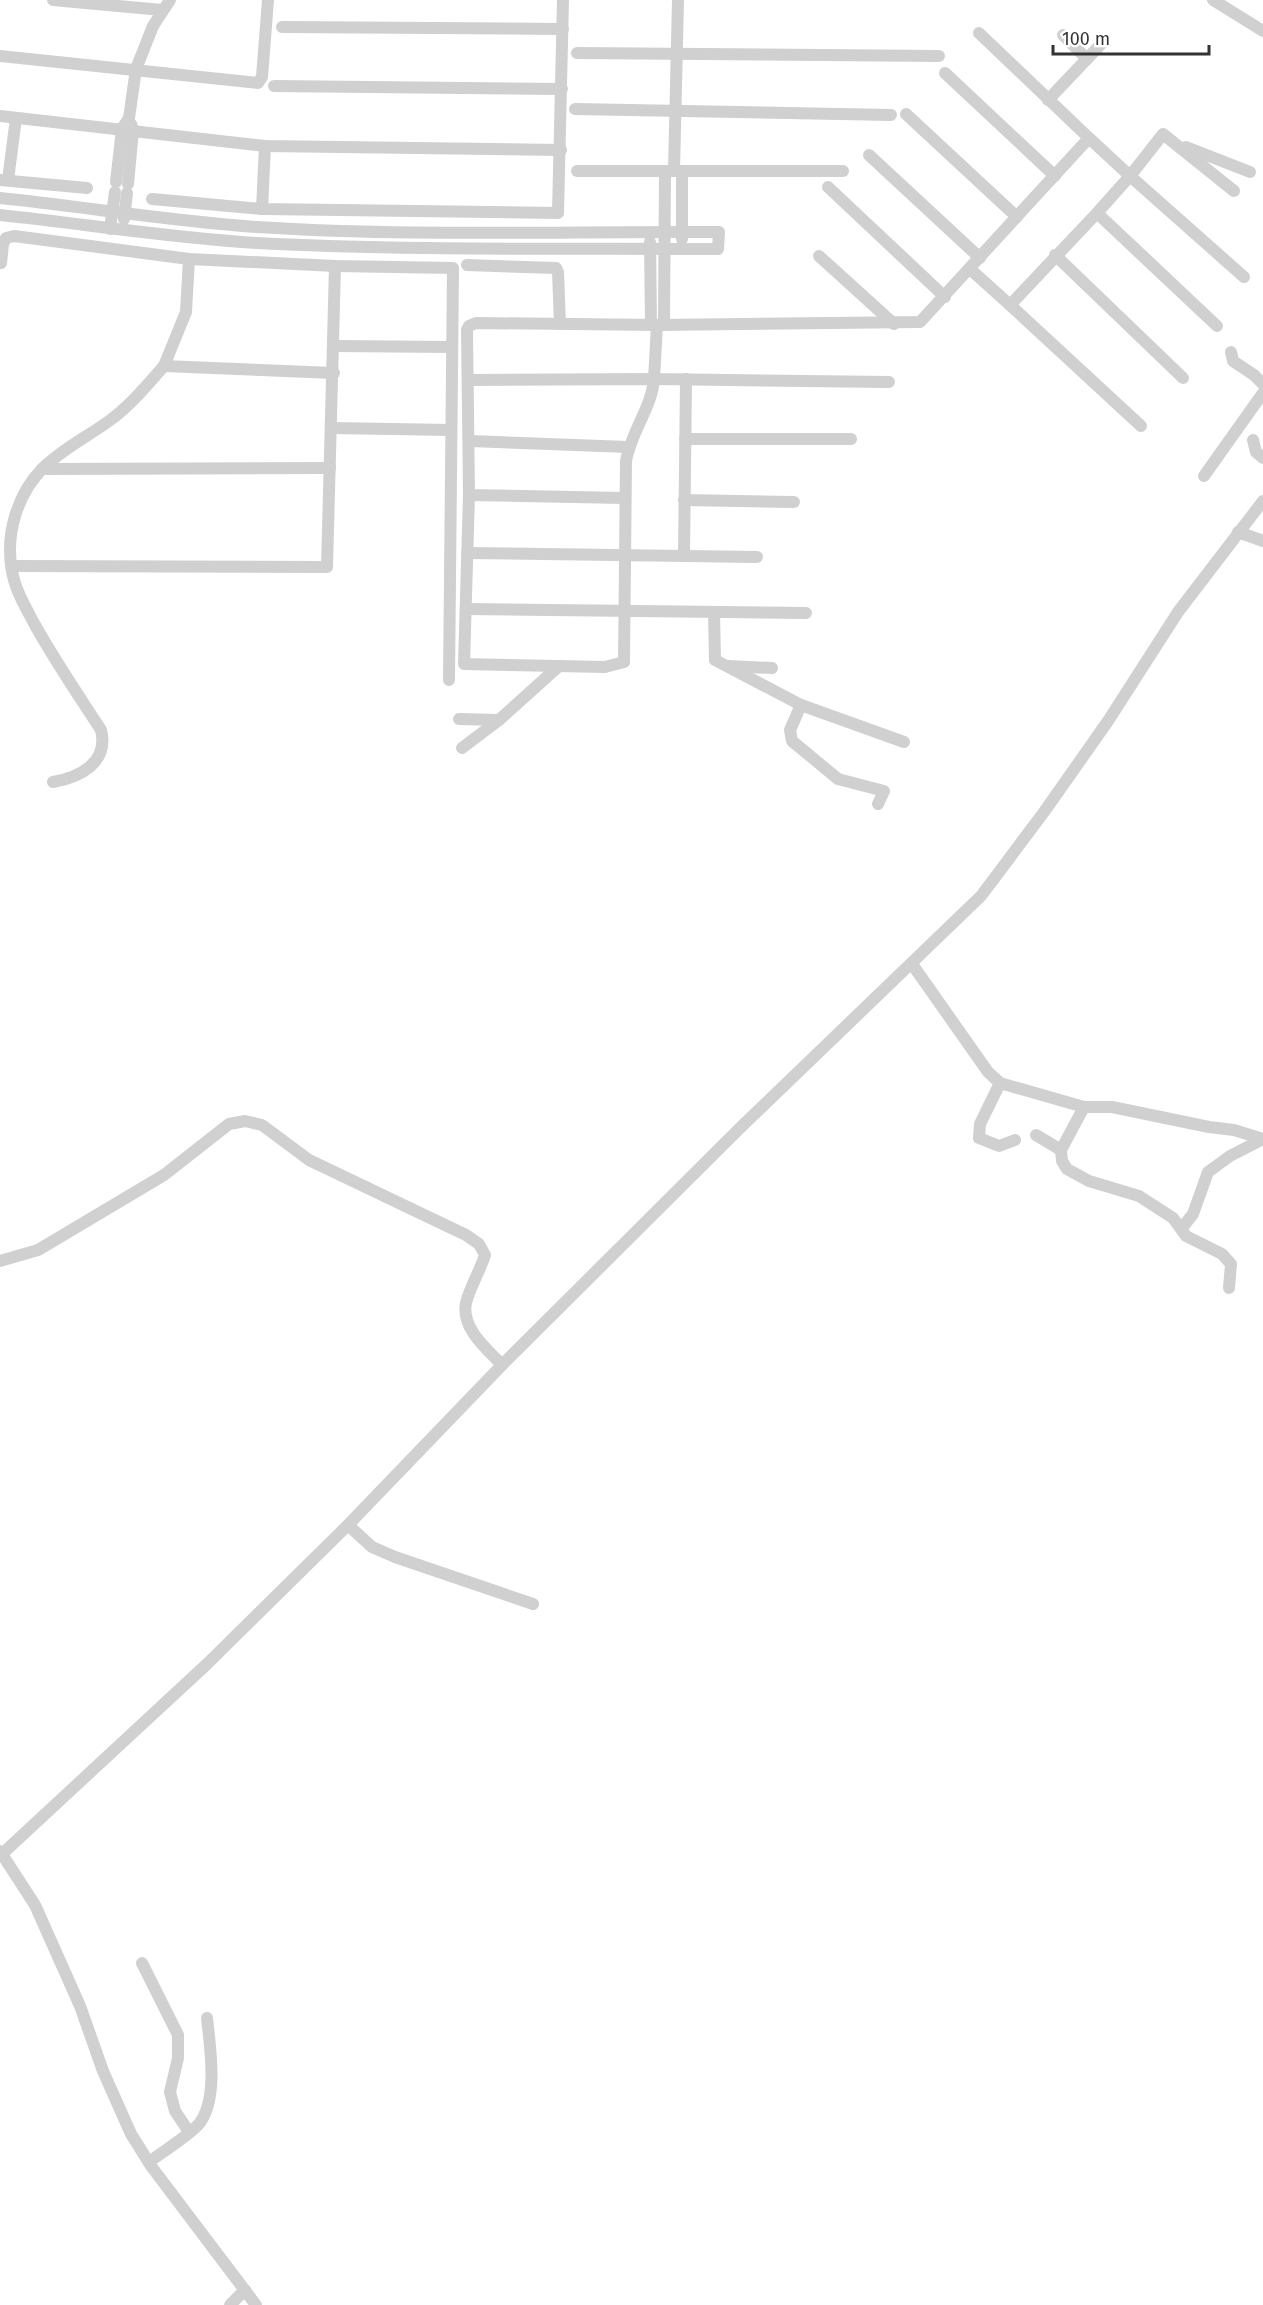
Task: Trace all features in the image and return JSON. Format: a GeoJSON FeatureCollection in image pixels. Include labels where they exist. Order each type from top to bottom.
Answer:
{"type":"FeatureCollection","features":[{"type":"Feature","properties":{"kind":"street"},"geometry":{"type":"LineString","coordinates":[[53,0],[166,5],[151,32],[136,69],[116,229]]}},
{"type":"Feature","properties":{"kind":"street"},"geometry":{"type":"LineString","coordinates":[[0,56],[258,83],[262,77],[268,0]]}},
{"type":"Feature","properties":{"kind":"street"},"geometry":{"type":"LineString","coordinates":[[152,199],[262,209],[558,213],[563,0]]}},
{"type":"Feature","properties":{"kind":"street"},"geometry":{"type":"LineString","coordinates":[[678,0],[674,171],[663,232],[663,249],[658,325],[654,379],[646,405],[628,447],[625,498],[624,662],[605,667],[465,664],[468,495],[467,330],[471,324],[658,325],[894,324],[920,322],[1089,138]]}},
{"type":"Feature","properties":{"kind":"street"},"geometry":{"type":"LineString","coordinates":[[1213,0],[1263,31]]}},
{"type":"Feature","properties":{"kind":"street"},"geometry":{"type":"LineString","coordinates":[[282,27],[563,29]]}},
{"type":"Feature","properties":{"kind":"street"},"geometry":{"type":"LineString","coordinates":[[979,33],[1130,176],[1244,277]]}},
{"type":"Feature","properties":{"kind":"street"},"geometry":{"type":"LineString","coordinates":[[1063,35],[1087,59]]}},
{"type":"Feature","properties":{"kind":"street"},"geometry":{"type":"LineString","coordinates":[[1048,100],[1103,42]]}},
{"type":"Feature","properties":{"kind":"street"},"geometry":{"type":"LineString","coordinates":[[577,53],[939,56]]}},
{"type":"Feature","properties":{"kind":"street"},"geometry":{"type":"LineString","coordinates":[[945,73],[1055,176]]}},
{"type":"Feature","properties":{"kind":"street"},"geometry":{"type":"LineString","coordinates":[[274,86],[562,89]]}},
{"type":"Feature","properties":{"kind":"street"},"geometry":{"type":"LineString","coordinates":[[575,110],[891,116]]}},
{"type":"Feature","properties":{"kind":"street"},"geometry":{"type":"LineString","coordinates":[[906,114],[1017,217]]}},
{"type":"Feature","properties":{"kind":"street"},"geometry":{"type":"LineString","coordinates":[[0,117],[265,146],[561,150]]}},
{"type":"Feature","properties":{"kind":"street"},"geometry":{"type":"LineString","coordinates":[[16,118],[4,180],[87,188]]}},
{"type":"Feature","properties":{"kind":"street"},"geometry":{"type":"LineString","coordinates":[[1010,305],[1097,213],[1163,134],[1233,191]]}},
{"type":"Feature","properties":{"kind":"street"},"geometry":{"type":"LineString","coordinates":[[1174,142],[1250,172]]}},
{"type":"Feature","properties":{"kind":"street"},"geometry":{"type":"LineString","coordinates":[[262,209],[265,146]]}},
{"type":"Feature","properties":{"kind":"street"},"geometry":{"type":"LineString","coordinates":[[869,155],[980,258]]}},
{"type":"Feature","properties":{"kind":"street"},"geometry":{"type":"LineString","coordinates":[[577,171],[843,171]]}},
{"type":"Feature","properties":{"kind":"street"},"geometry":{"type":"LineString","coordinates":[[674,171],[682,249]]}},
{"type":"Feature","properties":{"kind":"street"},"geometry":{"type":"LineString","coordinates":[[828,187],[945,297]]}},
{"type":"Feature","properties":{"kind":"street"},"geometry":{"type":"LineString","coordinates":[[0,198],[256,227],[356,231],[719,232],[718,249],[556,249],[256,243],[0,215]]}},
{"type":"Feature","properties":{"kind":"street"},"geometry":{"type":"LineString","coordinates":[[1097,213],[1216,326]]}},
{"type":"Feature","properties":{"kind":"street"},"geometry":{"type":"LineString","coordinates":[[256,227],[256,243]]}},
{"type":"Feature","properties":{"kind":"street"},"geometry":{"type":"LineString","coordinates":[[437,231],[437,247]]}},
{"type":"Feature","properties":{"kind":"street"},"geometry":{"type":"LineString","coordinates":[[556,249],[558,232]]}},
{"type":"Feature","properties":{"kind":"street"},"geometry":{"type":"LineString","coordinates":[[650,232],[649,249],[658,325]]}},
{"type":"Feature","properties":{"kind":"street"},"geometry":{"type":"LineString","coordinates":[[0,272],[3,244],[6,238],[14,236],[189,259],[335,266],[453,268],[449,681]]}},
{"type":"Feature","properties":{"kind":"street"},"geometry":{"type":"LineString","coordinates":[[1055,255],[1183,378]]}},
{"type":"Feature","properties":{"kind":"street"},"geometry":{"type":"LineString","coordinates":[[819,256],[894,324]]}},
{"type":"Feature","properties":{"kind":"street"},"geometry":{"type":"LineString","coordinates":[[53,782],[70,779],[82,772],[94,762],[104,742],[101,730],[45,643],[23,602],[11,566],[10,546],[17,511],[26,489],[42,469],[66,448],[111,420],[164,366],[186,312],[189,259]]}},
{"type":"Feature","properties":{"kind":"street"},"geometry":{"type":"LineString","coordinates":[[466,265],[556,268],[560,324]]}},
{"type":"Feature","properties":{"kind":"street"},"geometry":{"type":"LineString","coordinates":[[11,566],[327,567],[334,373],[335,266]]}},
{"type":"Feature","properties":{"kind":"street"},"geometry":{"type":"LineString","coordinates":[[970,268],[1141,426]]}},
{"type":"Feature","properties":{"kind":"street"},"geometry":{"type":"LineString","coordinates":[[334,346],[452,347]]}},
{"type":"Feature","properties":{"kind":"street"},"geometry":{"type":"LineString","coordinates":[[1231,352],[1233,360],[1263,384]]}},
{"type":"Feature","properties":{"kind":"street"},"geometry":{"type":"LineString","coordinates":[[164,366],[334,373]]}},
{"type":"Feature","properties":{"kind":"street"},"geometry":{"type":"LineString","coordinates":[[468,380],[686,379],[889,382]]}},
{"type":"Feature","properties":{"kind":"street"},"geometry":{"type":"LineString","coordinates":[[684,556],[686,379]]}},
{"type":"Feature","properties":{"kind":"street"},"geometry":{"type":"LineString","coordinates":[[1204,476],[1263,393]]}},
{"type":"Feature","properties":{"kind":"street"},"geometry":{"type":"LineString","coordinates":[[332,428],[451,430]]}},
{"type":"Feature","properties":{"kind":"street"},"geometry":{"type":"LineString","coordinates":[[685,439],[851,439]]}},
{"type":"Feature","properties":{"kind":"street"},"geometry":{"type":"LineString","coordinates":[[1253,440],[1256,452],[1263,458]]}},
{"type":"Feature","properties":{"kind":"street"},"geometry":{"type":"LineString","coordinates":[[468,441],[628,447]]}},
{"type":"Feature","properties":{"kind":"street"},"geometry":{"type":"LineString","coordinates":[[42,469],[330,468]]}},
{"type":"Feature","properties":{"kind":"street"},"geometry":{"type":"LineString","coordinates":[[468,495],[625,498]]}},
{"type":"Feature","properties":{"kind":"street"},"geometry":{"type":"LineString","coordinates":[[684,500],[794,502]]}},
{"type":"Feature","properties":{"kind":"street"},"geometry":{"type":"LineString","coordinates":[[256,2305],[149,2162],[131,2134],[112,2092],[80,2007],[35,1905],[1,1853],[207,1664],[348,1525],[502,1365],[740,1128],[981,896],[1108,721],[1178,612],[1263,501]]}},
{"type":"Feature","properties":{"kind":"street"},"geometry":{"type":"LineString","coordinates":[[1238,532],[1263,541]]}},
{"type":"Feature","properties":{"kind":"street"},"geometry":{"type":"LineString","coordinates":[[467,553],[758,557]]}},
{"type":"Feature","properties":{"kind":"street"},"geometry":{"type":"LineString","coordinates":[[466,609],[806,613]]}},
{"type":"Feature","properties":{"kind":"street"},"geometry":{"type":"LineString","coordinates":[[714,612],[715,660],[801,705],[904,742]]}},
{"type":"Feature","properties":{"kind":"street"},"geometry":{"type":"LineString","coordinates":[[724,665],[772,668]]}},
{"type":"Feature","properties":{"kind":"street"},"geometry":{"type":"LineString","coordinates":[[462,748],[499,720],[558,666]]}},
{"type":"Feature","properties":{"kind":"street"},"geometry":{"type":"LineString","coordinates":[[801,705],[790,730],[792,741],[838,779],[884,791],[878,804]]}},
{"type":"Feature","properties":{"kind":"street"},"geometry":{"type":"LineString","coordinates":[[459,719],[499,720]]}},
{"type":"Feature","properties":{"kind":"street"},"geometry":{"type":"LineString","coordinates":[[912,964],[988,1072],[1000,1083],[1084,1107],[1112,1107],[1234,1130],[1263,1139]]}},
{"type":"Feature","properties":{"kind":"street"},"geometry":{"type":"LineString","coordinates":[[1000,1083],[980,1124],[979,1138],[999,1146],[1015,1140]]}},
{"type":"Feature","properties":{"kind":"street"},"geometry":{"type":"LineString","coordinates":[[1084,1107],[1061,1150],[1062,1161],[1067,1168],[1089,1181],[1139,1196],[1173,1218],[1186,1236],[1222,1254],[1231,1264],[1229,1288]]}},
{"type":"Feature","properties":{"kind":"street"},"geometry":{"type":"LineString","coordinates":[[0,1261],[38,1250],[164,1175],[229,1124],[245,1121],[262,1125],[309,1160],[442,1222],[479,1244],[485,1255],[466,1302],[465,1315],[471,1330],[502,1365]]}},
{"type":"Feature","properties":{"kind":"street"},"geometry":{"type":"LineString","coordinates":[[1036,1136],[1061,1150]]}},
{"type":"Feature","properties":{"kind":"street"},"geometry":{"type":"LineString","coordinates":[[1182,1228],[1193,1214],[1208,1172],[1230,1156],[1263,1139]]}},
{"type":"Feature","properties":{"kind":"street"},"geometry":{"type":"LineString","coordinates":[[348,1525],[372,1547],[395,1557],[533,1604]]}},
{"type":"Feature","properties":{"kind":"street"},"geometry":{"type":"LineString","coordinates":[[142,1963],[178,2035],[178,2058],[170,2092],[175,2111],[189,2132]]}},
{"type":"Feature","properties":{"kind":"street"},"geometry":{"type":"LineString","coordinates":[[149,2162],[199,2123],[206,2107],[211,2084],[207,2018]]}},
{"type":"Feature","properties":{"kind":"street"},"geometry":{"type":"LineString","coordinates":[[230,2305],[246,2290]]}}]}
